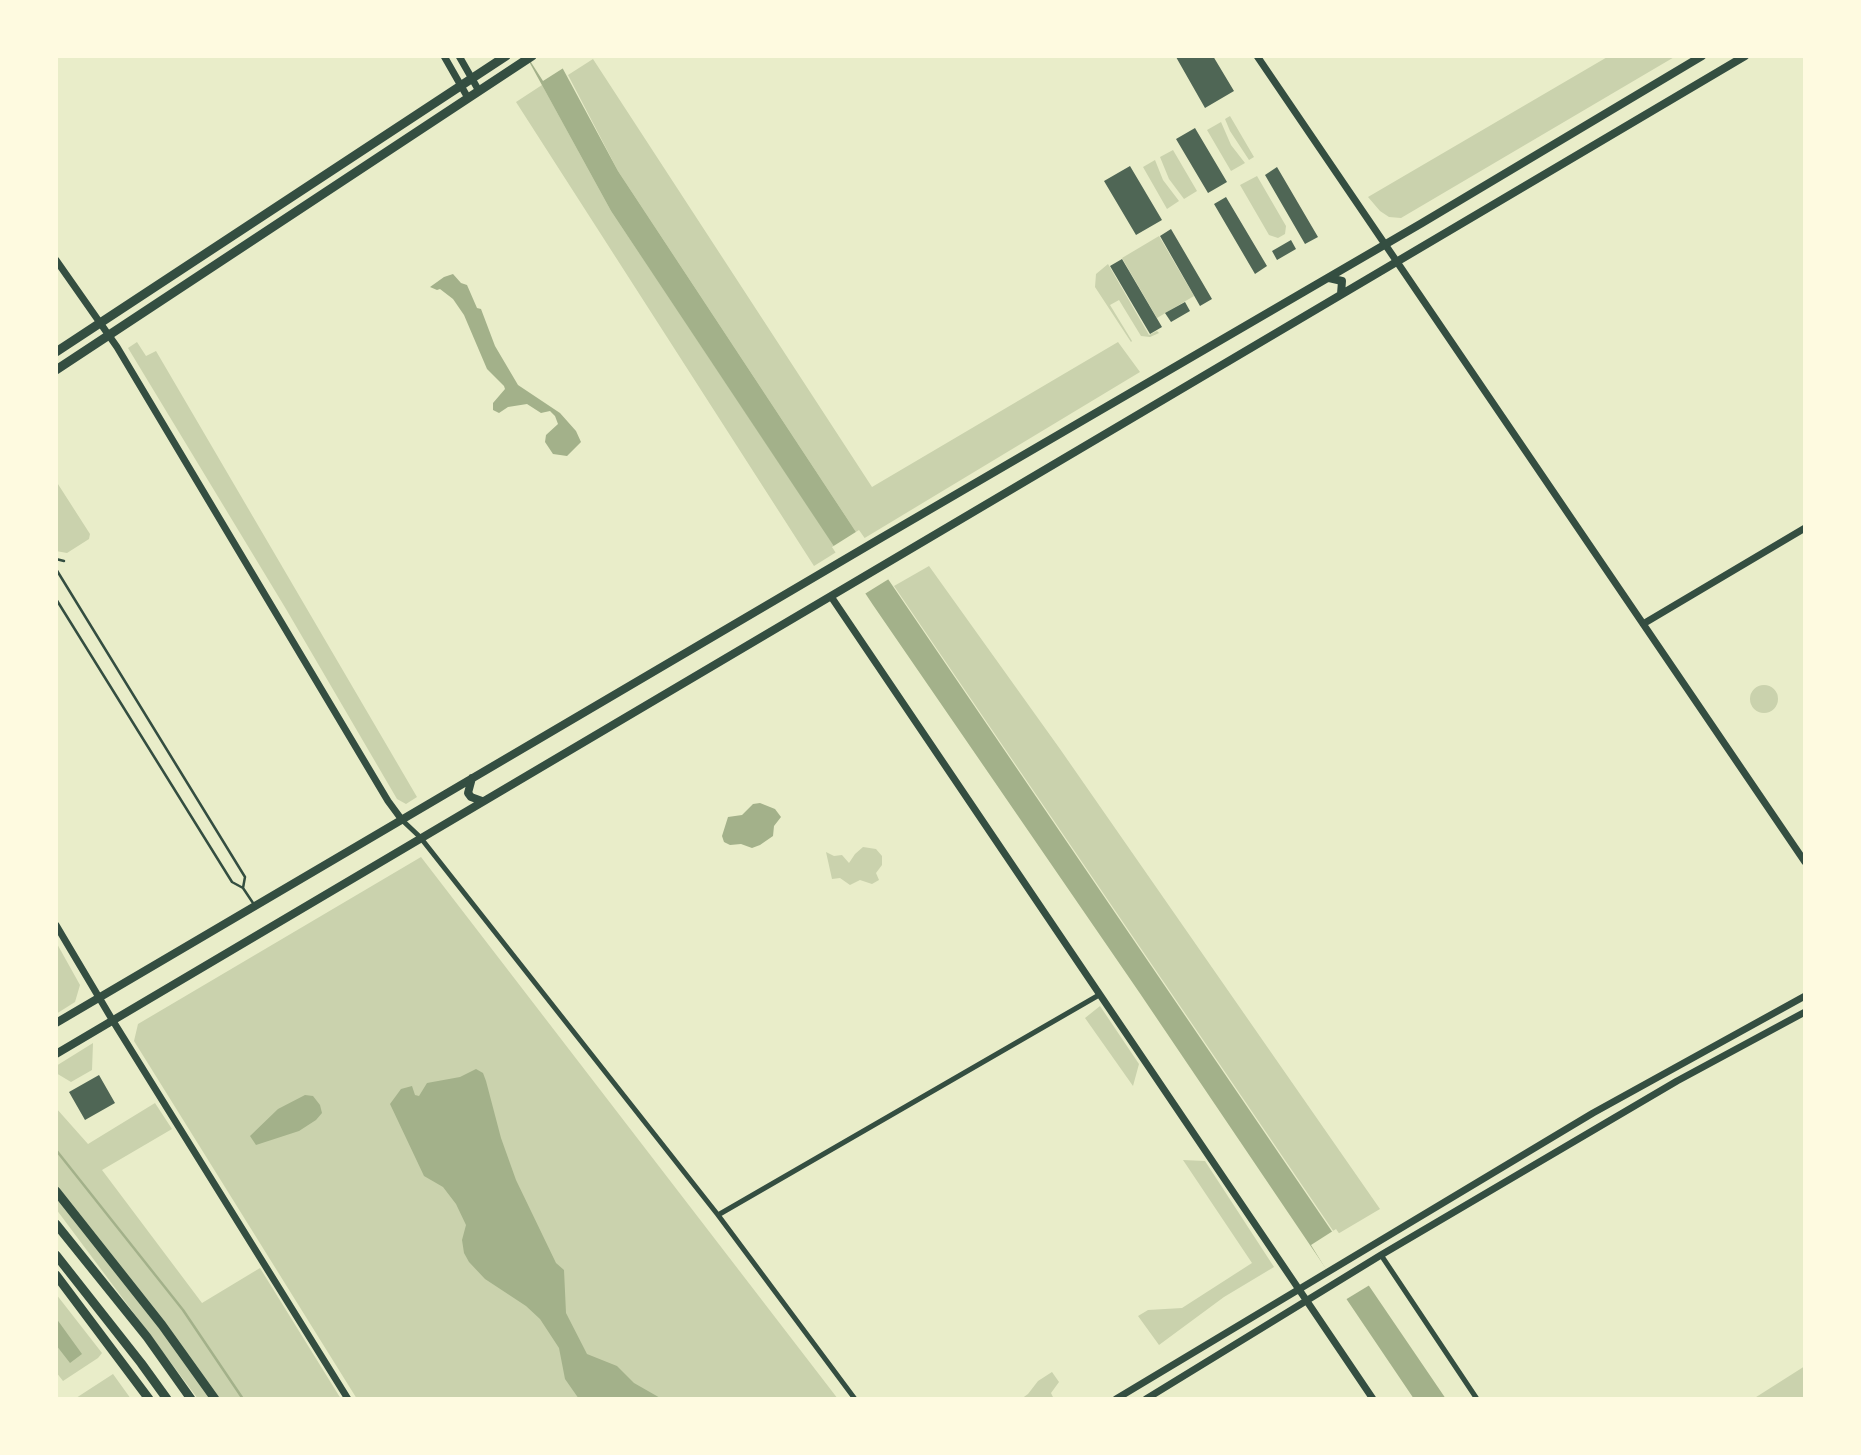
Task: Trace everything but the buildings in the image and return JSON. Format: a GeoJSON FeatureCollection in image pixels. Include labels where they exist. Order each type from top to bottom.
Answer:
{"type":"FeatureCollection","features":[{"type":"Feature","properties":{"kind":"main road"},"geometry":{"type":"LineString","coordinates":[[56,352],[506,56]]}},
{"type":"Feature","properties":{"kind":"main road"},"geometry":{"type":"LineString","coordinates":[[56,370],[532,56]]}},
{"type":"Feature","properties":{"kind":"main road"},"geometry":{"type":"LineString","coordinates":[[56,1054],[420,837],[832,598],[1395,262],[1450,218],[1702,56]]}},
{"type":"Feature","properties":{"kind":"main road"},"geometry":{"type":"LineString","coordinates":[[56,1023],[1384,245],[1450,218],[1745,56]]}},
{"type":"Feature","properties":{"kind":"main road"},"geometry":{"type":"LineString","coordinates":[[1329,278],[1342,281],[1341,294]]}},
{"type":"Feature","properties":{"kind":"main road"},"geometry":{"type":"LineString","coordinates":[[472,778],[468,793],[482,802]]}},
{"type":"Feature","properties":{"kind":"main road"},"geometry":{"type":"LineString","coordinates":[[56,1191],[162,1325],[215,1399]]}},
{"type":"Feature","properties":{"kind":"main road"},"geometry":{"type":"LineString","coordinates":[[56,1224],[147,1337],[191,1399]]}},
{"type":"Feature","properties":{"kind":"main road"},"geometry":{"type":"LineString","coordinates":[[56,1255],[167,1399]]}},
{"type":"Feature","properties":{"kind":"main road"},"geometry":{"type":"LineString","coordinates":[[56,1275],[149,1399]]}},
{"type":"Feature","properties":{"kind":"street"},"geometry":{"type":"LineString","coordinates":[[444,56],[468,98]]}},
{"type":"Feature","properties":{"kind":"street"},"geometry":{"type":"LineString","coordinates":[[459,56],[479,91]]}},
{"type":"Feature","properties":{"kind":"street"},"geometry":{"type":"LineString","coordinates":[[1256,56],[1805,862]]}},
{"type":"Feature","properties":{"kind":"street"},"geometry":{"type":"LineString","coordinates":[[56,260],[109,335],[402,820],[420,837],[718,1214],[855,1399]]}},
{"type":"Feature","properties":{"kind":"street"},"geometry":{"type":"LineString","coordinates":[[1643,624],[1805,528]]}},
{"type":"Feature","properties":{"kind":"street"},"geometry":{"type":"LineString","coordinates":[[832,598],[1373,1399]]}},
{"type":"Feature","properties":{"kind":"street"},"geometry":{"type":"LineString","coordinates":[[56,925],[348,1399]]}},
{"type":"Feature","properties":{"kind":"street"},"geometry":{"type":"LineString","coordinates":[[718,1214],[1099,995]]}},
{"type":"Feature","properties":{"kind":"street"},"geometry":{"type":"LineString","coordinates":[[1116,1399],[1593,1113],[1805,996]]}},
{"type":"Feature","properties":{"kind":"street"},"geometry":{"type":"LineString","coordinates":[[1146,1399],[1381,1255],[1677,1081],[1805,1012]]}},
{"type":"Feature","properties":{"kind":"street"},"geometry":{"type":"LineString","coordinates":[[1381,1255],[1476,1399]]}},
{"type":"Feature","properties":{"kind":"lane"},"geometry":{"type":"LineString","coordinates":[[56,559],[64,561]]}},
{"type":"Feature","properties":{"kind":"lane"},"geometry":{"type":"LineString","coordinates":[[56,569],[246,877],[243,888]]}},
{"type":"Feature","properties":{"kind":"lane"},"geometry":{"type":"LineString","coordinates":[[56,599],[232,882],[243,888],[255,906]]}},
{"type":"Feature","properties":{"kind":"shaded area"},"geometry":{"type":"Polygon","coordinates":[[[526,56],[556,56],[618,171],[856,532],[1446,1399],[1414,1399],[873,605],[611,211],[526,56]]]}},
{"type":"Feature","properties":{"kind":"shaded area"},"geometry":{"type":"Polygon","coordinates":[[[1609,56],[1676,56],[1401,218],[1389,217],[1368,197],[1609,56]]]}},
{"type":"Feature","properties":{"kind":"shaded area"},"geometry":{"type":"Polygon","coordinates":[[[593,59],[872,487],[1118,342],[1140,372],[863,539],[618,171],[568,75],[593,59]]]}},
{"type":"Feature","properties":{"kind":"shaded area"},"geometry":{"type":"Polygon","coordinates":[[[542,85],[611,211],[838,551],[814,566],[516,102],[542,85]]]}},
{"type":"Feature","properties":{"kind":"shaded area"},"geometry":{"type":"Polygon","coordinates":[[[1230,116],[1254,157],[1249,160],[1230,131],[1225,119],[1230,116]]]}},
{"type":"Feature","properties":{"kind":"shaded area"},"geometry":{"type":"Polygon","coordinates":[[[1221,122],[1231,145],[1245,163],[1231,171],[1207,130],[1221,122]]]}},
{"type":"Feature","properties":{"kind":"shaded area"},"geometry":{"type":"Polygon","coordinates":[[[1173,150],[1197,191],[1184,199],[1169,179],[1160,157],[1173,150]]]}},
{"type":"Feature","properties":{"kind":"shaded area"},"geometry":{"type":"Polygon","coordinates":[[[1155,160],[1163,180],[1179,201],[1167,209],[1143,167],[1155,160]]]}},
{"type":"Feature","properties":{"kind":"shaded area"},"geometry":{"type":"Polygon","coordinates":[[[1257,176],[1286,226],[1285,234],[1278,238],[1269,235],[1240,185],[1257,176]]]}},
{"type":"Feature","properties":{"kind":"shaded area"},"geometry":{"type":"Polygon","coordinates":[[[1159,236],[1194,296],[1157,318],[1122,258],[1159,236]]]}},
{"type":"Feature","properties":{"kind":"shaded area"},"geometry":{"type":"Polygon","coordinates":[[[1108,264],[1149,335],[1157,331],[1159,333],[1150,337],[1141,336],[1119,300],[1110,305],[1131,342],[1095,287],[1096,274],[1108,264]]]}},
{"type":"Feature","properties":{"kind":"shaded area"},"geometry":{"type":"Polygon","coordinates":[[[453,274],[461,283],[467,285],[477,308],[481,309],[495,346],[518,385],[560,413],[576,431],[581,442],[567,456],[553,454],[545,442],[546,435],[558,424],[550,411],[541,413],[527,404],[508,407],[499,413],[493,410],[493,403],[505,389],[504,386],[487,369],[464,315],[453,299],[440,289],[430,287],[453,274]]]}},
{"type":"Feature","properties":{"kind":"shaded area"},"geometry":{"type":"Polygon","coordinates":[[[137,342],[146,356],[156,351],[417,797],[406,804],[397,799],[128,348],[137,342]]]}},
{"type":"Feature","properties":{"kind":"shaded area"},"geometry":{"type":"Polygon","coordinates":[[[56,481],[90,534],[89,539],[67,553],[56,551],[56,481]]]}},
{"type":"Feature","properties":{"kind":"shaded area"},"geometry":{"type":"Polygon","coordinates":[[[929,566],[1060,749],[1380,1209],[1336,1235],[894,586],[929,566]]]}},
{"type":"Feature","properties":{"kind":"shaded area"},"geometry":{"type":"Polygon","coordinates":[[[1764,685],[1774,689],[1778,699],[1774,709],[1764,713],[1754,709],[1750,699],[1754,689],[1764,685]]]}},
{"type":"Feature","properties":{"kind":"shaded area"},"geometry":{"type":"Polygon","coordinates":[[[760,803],[775,809],[781,817],[774,826],[773,836],[752,848],[724,842],[722,836],[728,817],[742,815],[753,804],[760,803]]]}},
{"type":"Feature","properties":{"kind":"shaded area"},"geometry":{"type":"Polygon","coordinates":[[[863,847],[876,849],[882,856],[882,865],[876,873],[879,880],[872,884],[860,880],[850,885],[840,878],[832,879],[826,852],[834,856],[842,855],[849,863],[863,847]]]}},
{"type":"Feature","properties":{"kind":"shaded area"},"geometry":{"type":"Polygon","coordinates":[[[421,857],[838,1399],[357,1399],[134,1041],[138,1024],[421,857]]]}},
{"type":"Feature","properties":{"kind":"shaded area"},"geometry":{"type":"Polygon","coordinates":[[[56,942],[80,985],[75,1002],[56,1014],[56,942]]]}},
{"type":"Feature","properties":{"kind":"shaded area"},"geometry":{"type":"Polygon","coordinates":[[[1100,1006],[1139,1064],[1133,1086],[1085,1018],[1100,1006]]]}},
{"type":"Feature","properties":{"kind":"shaded area"},"geometry":{"type":"Polygon","coordinates":[[[93,1043],[92,1070],[71,1082],[56,1073],[56,1066],[93,1043]]]}},
{"type":"Feature","properties":{"kind":"shaded area"},"geometry":{"type":"Polygon","coordinates":[[[476,1069],[483,1073],[486,1081],[501,1138],[516,1180],[556,1263],[564,1270],[566,1313],[587,1354],[617,1366],[634,1383],[662,1399],[579,1399],[565,1379],[559,1348],[540,1319],[526,1306],[485,1279],[469,1262],[462,1240],[466,1225],[456,1204],[443,1187],[424,1176],[390,1104],[401,1089],[412,1086],[415,1095],[419,1096],[427,1083],[460,1077],[476,1069]]]}},
{"type":"Feature","properties":{"kind":"shaded area"},"geometry":{"type":"Polygon","coordinates":[[[305,1095],[313,1096],[320,1105],[322,1113],[316,1120],[299,1131],[256,1145],[250,1136],[278,1109],[305,1095]]]}},
{"type":"Feature","properties":{"kind":"shaded area"},"geometry":{"type":"Polygon","coordinates":[[[155,1103],[172,1129],[102,1170],[202,1303],[260,1268],[341,1399],[198,1399],[56,1209],[56,1108],[88,1144],[155,1103]]]}},
{"type":"Feature","properties":{"kind":"shaded area"},"geometry":{"type":"Polygon","coordinates":[[[1183,1160],[1205,1161],[1274,1267],[1224,1297],[1159,1345],[1138,1316],[1148,1310],[1182,1308],[1252,1263],[1183,1160]]]}},
{"type":"Feature","properties":{"kind":"shaded area"},"geometry":{"type":"Polygon","coordinates":[[[56,1294],[102,1353],[63,1381],[56,1372],[56,1294]]]}},
{"type":"Feature","properties":{"kind":"shaded area"},"geometry":{"type":"Polygon","coordinates":[[[56,1318],[82,1354],[70,1363],[56,1345],[56,1318]]]}},
{"type":"Feature","properties":{"kind":"shaded area"},"geometry":{"type":"Polygon","coordinates":[[[1805,1366],[1805,1399],[1753,1399],[1805,1366]]]}},
{"type":"Feature","properties":{"kind":"shaded area"},"geometry":{"type":"Polygon","coordinates":[[[1052,1372],[1059,1382],[1051,1393],[1054,1399],[1021,1399],[1038,1381],[1052,1372]]]}},
{"type":"Feature","properties":{"kind":"shaded area"},"geometry":{"type":"Polygon","coordinates":[[[113,1374],[131,1399],[76,1398],[113,1374]]]}},
{"type":"Feature","properties":{"kind":"pier"},"geometry":{"type":"Polygon","coordinates":[[[527,56],[558,56],[565,67],[543,81],[527,56]]]}},
{"type":"Feature","properties":{"kind":"pier"},"geometry":{"type":"Polygon","coordinates":[[[859,530],[892,577],[863,595],[832,547],[859,530]]]}},
{"type":"Feature","properties":{"kind":"pier"},"geometry":{"type":"Polygon","coordinates":[[[1336,1229],[1373,1283],[1345,1300],[1311,1245],[1336,1229]]]}},
{"type":"Feature","properties":{"kind":"waterway"},"geometry":{"type":"LineString","coordinates":[[56,1150],[183,1310],[243,1399]]}}]}
